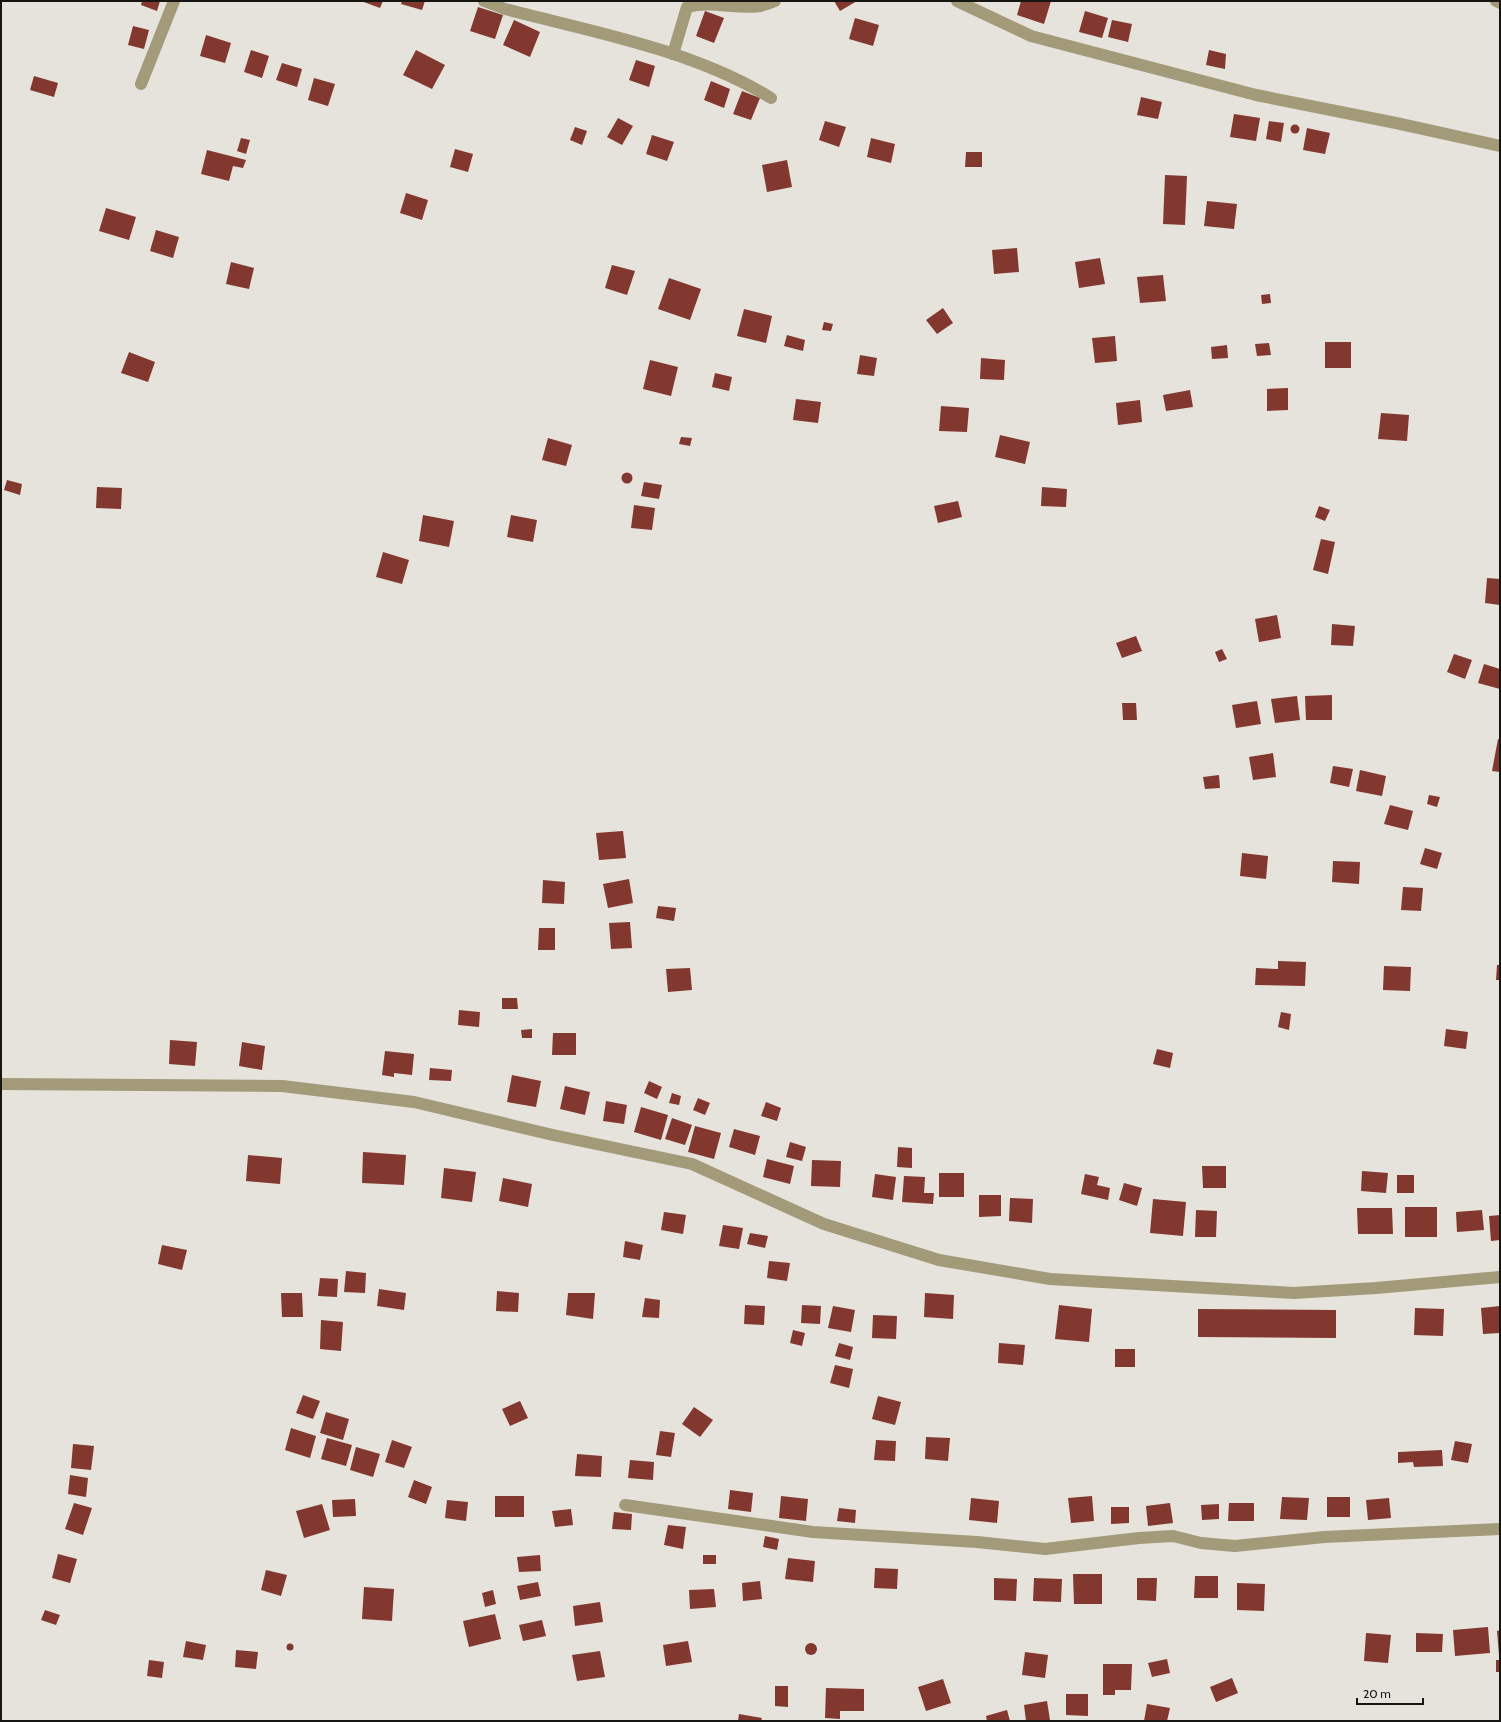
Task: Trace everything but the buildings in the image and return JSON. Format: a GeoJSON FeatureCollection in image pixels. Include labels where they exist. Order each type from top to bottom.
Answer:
{"type":"FeatureCollection","features":[{"type":"Feature","properties":{"kind":"street"},"geometry":{"type":"LineString","coordinates":[[141,84],[174,1]]}},
{"type":"Feature","properties":{"kind":"street"},"geometry":{"type":"LineString","coordinates":[[484,1],[505,9],[673,54],[751,86],[771,98]]}},
{"type":"Feature","properties":{"kind":"street"},"geometry":{"type":"LineString","coordinates":[[673,54],[687,7],[697,2],[760,6],[775,1]]}},
{"type":"Feature","properties":{"kind":"street"},"geometry":{"type":"LineString","coordinates":[[957,1],[1031,36],[1256,95],[1396,123],[1500,146]]}},
{"type":"Feature","properties":{"kind":"street"},"geometry":{"type":"LineString","coordinates":[[1496,1],[1500,3]]}},
{"type":"Feature","properties":{"kind":"street"},"geometry":{"type":"LineString","coordinates":[[1,1084],[282,1086],[414,1102],[553,1135],[692,1164],[824,1224],[939,1260],[1050,1280],[1294,1293],[1376,1288],[1500,1277]]}},
{"type":"Feature","properties":{"kind":"street"},"geometry":{"type":"LineString","coordinates":[[625,1505],[813,1532],[977,1542],[1045,1549],[1138,1538],[1173,1536],[1201,1543],[1235,1546],[1324,1537],[1500,1529]]}}]}
